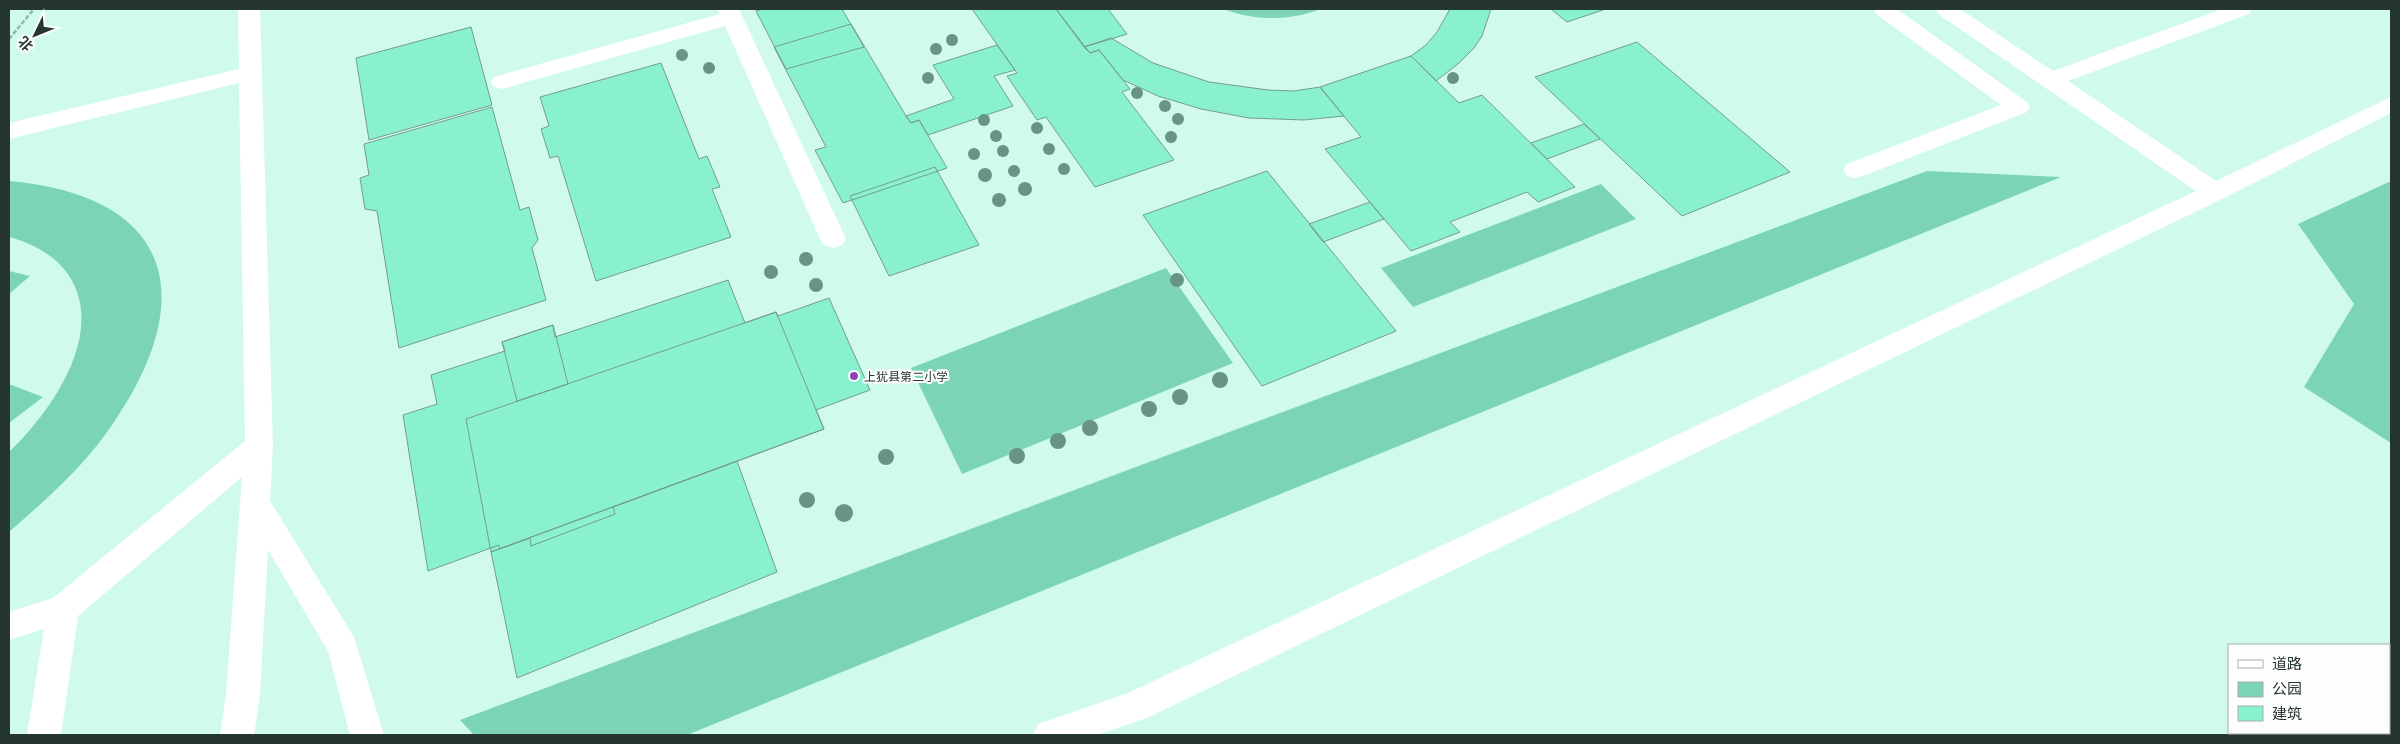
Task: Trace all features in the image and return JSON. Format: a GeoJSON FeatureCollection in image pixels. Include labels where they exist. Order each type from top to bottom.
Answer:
{"type":"FeatureCollection","features":[{"type":"Feature","properties":{"kind":"street"},"geometry":{"type":"LineString","coordinates":[[237,735],[243,694],[259,446],[249,9]]}},
{"type":"Feature","properties":{"kind":"street"},"geometry":{"type":"LineString","coordinates":[[1855,170],[2019,107],[1884,9]]}},
{"type":"Feature","properties":{"kind":"street"},"geometry":{"type":"LineString","coordinates":[[1946,9],[2215,192]]}},
{"type":"Feature","properties":{"kind":"street"},"geometry":{"type":"LineString","coordinates":[[2050,80],[2242,9]]}},
{"type":"Feature","properties":{"kind":"street"},"geometry":{"type":"LineString","coordinates":[[502,82],[729,13],[833,239]]}},
{"type":"Feature","properties":{"kind":"street"},"geometry":{"type":"LineString","coordinates":[[9,130],[250,73]]}},
{"type":"Feature","properties":{"kind":"street"},"geometry":{"type":"LineString","coordinates":[[1050,735],[1135,707],[2215,192],[2391,104]]}},
{"type":"Feature","properties":{"kind":"street"},"geometry":{"type":"LineString","coordinates":[[9,626],[63,609],[259,446]]}},
{"type":"Feature","properties":{"kind":"street"},"geometry":{"type":"LineString","coordinates":[[256,502],[344,647],[367,735]]}},
{"type":"Feature","properties":{"kind":"street"},"geometry":{"type":"LineString","coordinates":[[44,735],[63,609]]}},
{"type":"Feature","properties":{"kind":"path"},"geometry":{"type":"LineString","coordinates":[[9,39],[34,9]]}},
{"type":"Feature","properties":{"kind":"green space"},"geometry":{"type":"Polygon","coordinates":[[[1223,9],[1321,9],[1297,16],[1272,18],[1248,16],[1223,9]]]}},
{"type":"Feature","properties":{"kind":"green space"},"geometry":{"type":"Polygon","coordinates":[[[1927,171],[2061,177],[687,735],[474,735],[460,720],[1927,171]]]}},
{"type":"Feature","properties":{"kind":"green space"},"geometry":{"type":"Polygon","coordinates":[[[9,181],[63,190],[105,206],[135,229],[154,258],[161,292],[158,330],[142,373],[116,419],[80,465],[53,493],[9,532],[9,452],[43,414],[58,391],[71,366],[79,341],[81,316],[77,292],[59,263],[39,249],[9,237],[9,181]]]}},
{"type":"Feature","properties":{"kind":"green space"},"geometry":{"type":"Polygon","coordinates":[[[2391,181],[2391,443],[2304,387],[2354,304],[2298,224],[2391,181]]]}},
{"type":"Feature","properties":{"kind":"green space"},"geometry":{"type":"Polygon","coordinates":[[[1601,184],[1636,219],[1413,307],[1381,268],[1601,184]]]}},
{"type":"Feature","properties":{"kind":"green space"},"geometry":{"type":"Polygon","coordinates":[[[1166,268],[1233,363],[962,474],[911,368],[1166,268]]]}},
{"type":"Feature","properties":{"kind":"green space"},"geometry":{"type":"Polygon","coordinates":[[[9,271],[30,276],[9,294],[9,271]]]}},
{"type":"Feature","properties":{"kind":"green space"},"geometry":{"type":"Polygon","coordinates":[[[9,384],[43,397],[9,423],[9,384]]]}},
{"type":"Feature","properties":{"kind":"building"},"geometry":{"type":"Polygon","coordinates":[[[764,9],[842,9],[864,47],[786,69],[756,11],[764,9]]]}},
{"type":"Feature","properties":{"kind":"building"},"geometry":{"type":"Polygon","coordinates":[[[972,9],[1056,9],[1090,53],[1099,50],[1130,89],[1122,92],[1174,160],[1095,187],[1046,117],[1037,120],[1007,76],[1017,73],[972,9]]]}},
{"type":"Feature","properties":{"kind":"building"},"geometry":{"type":"Polygon","coordinates":[[[1056,9],[1108,9],[1127,34],[1084,47],[1056,9]]]}},
{"type":"Feature","properties":{"kind":"building"},"geometry":{"type":"Polygon","coordinates":[[[1450,9],[1491,9],[1482,36],[1474,48],[1436,81],[1411,56],[1426,45],[1437,32],[1450,9]]]}},
{"type":"Feature","properties":{"kind":"building"},"geometry":{"type":"Polygon","coordinates":[[[1551,9],[1606,9],[1567,22],[1551,9]]]}},
{"type":"Feature","properties":{"kind":"building"},"geometry":{"type":"Polygon","coordinates":[[[851,24],[906,116],[911,123],[919,120],[947,168],[843,203],[815,150],[826,147],[774,47],[851,24]]]}},
{"type":"Feature","properties":{"kind":"building"},"geometry":{"type":"Polygon","coordinates":[[[471,27],[492,105],[369,140],[356,58],[471,27]]]}},
{"type":"Feature","properties":{"kind":"building"},"geometry":{"type":"Polygon","coordinates":[[[1111,38],[1153,63],[1209,82],[1268,90],[1294,91],[1320,87],[1344,116],[1304,120],[1249,118],[1201,109],[1158,96],[1123,80],[1099,50],[1090,53],[1084,47],[1111,38]]]}},
{"type":"Feature","properties":{"kind":"building"},"geometry":{"type":"Polygon","coordinates":[[[1637,42],[1790,172],[1682,216],[1535,77],[1637,42]]]}},
{"type":"Feature","properties":{"kind":"building"},"geometry":{"type":"Polygon","coordinates":[[[997,45],[1015,70],[994,76],[1013,106],[928,135],[919,120],[911,123],[906,116],[954,99],[933,65],[997,45]]]}},
{"type":"Feature","properties":{"kind":"building"},"geometry":{"type":"Polygon","coordinates":[[[1411,56],[1459,103],[1482,95],[1575,187],[1538,202],[1527,192],[1450,222],[1460,232],[1411,251],[1325,149],[1361,137],[1320,87],[1411,56]]]}},
{"type":"Feature","properties":{"kind":"building"},"geometry":{"type":"Polygon","coordinates":[[[661,63],[699,159],[707,156],[720,187],[712,189],[731,237],[596,281],[558,156],[550,158],[541,129],[549,126],[540,97],[661,63]]]}},
{"type":"Feature","properties":{"kind":"building"},"geometry":{"type":"Polygon","coordinates":[[[492,107],[520,210],[529,207],[538,240],[532,248],[546,300],[399,348],[377,211],[365,209],[360,178],[369,175],[364,144],[492,107]]]}},
{"type":"Feature","properties":{"kind":"building"},"geometry":{"type":"Polygon","coordinates":[[[1584,124],[1600,139],[1547,159],[1531,143],[1584,124]]]}},
{"type":"Feature","properties":{"kind":"building"},"geometry":{"type":"Polygon","coordinates":[[[935,167],[979,245],[889,276],[850,196],[935,167]]]}},
{"type":"Feature","properties":{"kind":"building"},"geometry":{"type":"Polygon","coordinates":[[[1267,171],[1396,331],[1262,386],[1143,215],[1267,171]]]}},
{"type":"Feature","properties":{"kind":"building"},"geometry":{"type":"Polygon","coordinates":[[[1370,202],[1384,219],[1323,242],[1309,224],[1370,202]]]}},
{"type":"Feature","properties":{"kind":"building"},"geometry":{"type":"Polygon","coordinates":[[[728,280],[745,323],[776,312],[778,316],[829,298],[870,390],[816,410],[824,429],[613,507],[615,514],[531,546],[530,538],[500,549],[499,545],[428,571],[403,415],[437,404],[431,375],[505,351],[502,342],[553,325],[555,337],[728,280]]]}},
{"type":"Feature","properties":{"kind":"building"},"geometry":{"type":"Polygon","coordinates":[[[776,312],[824,429],[491,552],[466,419],[776,312]]]}},
{"type":"Feature","properties":{"kind":"building"},"geometry":{"type":"Polygon","coordinates":[[[553,325],[568,384],[517,401],[502,342],[553,325]]]}},
{"type":"Feature","properties":{"kind":"building"},"geometry":{"type":"Polygon","coordinates":[[[737,461],[777,572],[517,678],[491,552],[737,461]]]}},
{"type":"Feature","properties":{"kind":"place","name":"上犹县第二小学"},"geometry":{"type":"Point","coordinates":[854,376]}}]}
